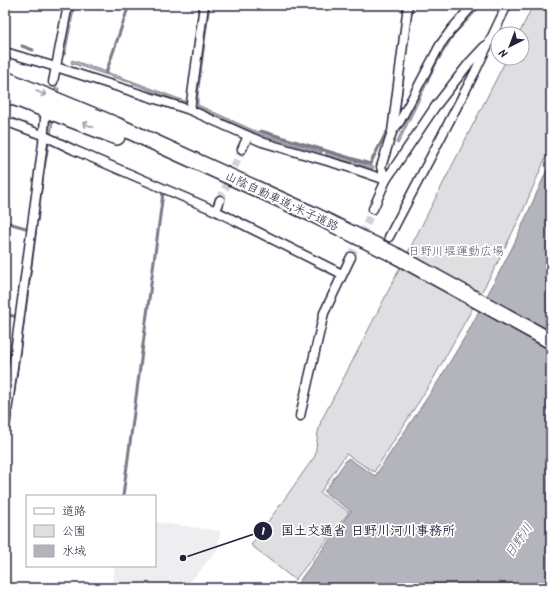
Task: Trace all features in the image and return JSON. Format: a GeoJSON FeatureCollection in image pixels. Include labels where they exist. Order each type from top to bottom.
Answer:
{"type":"FeatureCollection","features":[{"type":"Feature","properties":{"kind":"highway","name":"山陰自動車道;米子道路"},"geometry":{"type":"LineString","coordinates":[[5,79],[116,125],[312,214],[551,341]]}},
{"type":"Feature","properties":{"kind":"highway","name":"山陰自動車道;米子道路"},"geometry":{"type":"LineString","coordinates":[[5,94],[112,135],[394,258],[551,348]]}},
{"type":"Feature","properties":{"kind":"street"},"geometry":{"type":"LineString","coordinates":[[53,82],[68,5]]}},
{"type":"Feature","properties":{"kind":"street"},"geometry":{"type":"LineString","coordinates":[[190,110],[204,5]]}},
{"type":"Feature","properties":{"kind":"street"},"geometry":{"type":"LineString","coordinates":[[386,180],[381,167],[392,132],[408,5]]}},
{"type":"Feature","properties":{"kind":"street"},"geometry":{"type":"LineString","coordinates":[[392,132],[400,121],[440,45],[473,5]]}},
{"type":"Feature","properties":{"kind":"street"},"geometry":{"type":"LineString","coordinates":[[497,26],[507,5]]}},
{"type":"Feature","properties":{"kind":"street"},"geometry":{"type":"LineString","coordinates":[[373,209],[386,180],[435,107],[470,62],[490,41]]}},
{"type":"Feature","properties":{"kind":"street"},"geometry":{"type":"LineString","coordinates":[[390,237],[490,42]]}},
{"type":"Feature","properties":{"kind":"street"},"geometry":{"type":"LineString","coordinates":[[5,52],[190,110],[262,142],[386,180]]}},
{"type":"Feature","properties":{"kind":"street"},"geometry":{"type":"LineString","coordinates":[[5,426],[46,136],[44,118]]}},
{"type":"Feature","properties":{"kind":"street"},"geometry":{"type":"LineString","coordinates":[[5,121],[46,136],[74,150],[216,211],[342,274]]}},
{"type":"Feature","properties":{"kind":"street"},"geometry":{"type":"LineString","coordinates":[[242,149],[248,136]]}},
{"type":"Feature","properties":{"kind":"street"},"geometry":{"type":"LineString","coordinates":[[216,211],[220,200]]}},
{"type":"Feature","properties":{"kind":"street"},"geometry":{"type":"LineString","coordinates":[[300,416],[324,312],[350,257]]}},
{"type":"Feature","properties":{"kind":"shaded area"},"geometry":{"type":"Polygon","coordinates":[[[156,522],[220,531],[218,549],[185,588],[112,588],[115,567],[156,567],[156,522]]]}},
{"type":"Feature","properties":{"kind":"green space","name":"日野川堰運動広場"},"geometry":{"type":"Polygon","coordinates":[[[533,5],[551,5],[551,145],[522,213],[496,266],[432,381],[374,472],[346,454],[320,493],[349,512],[295,580],[251,545],[315,456],[321,421],[503,66],[530,66],[530,26],[523,26],[533,5]]]}},
{"type":"Feature","properties":{"kind":"water"},"geometry":{"type":"Polygon","coordinates":[[[71,5],[75,5],[65,55],[62,54],[71,5]]]}},
{"type":"Feature","properties":{"kind":"water"},"geometry":{"type":"Polygon","coordinates":[[[208,5],[210,5],[198,105],[253,130],[322,151],[322,153],[251,132],[195,106],[208,5]]]}},
{"type":"Feature","properties":{"kind":"water"},"geometry":{"type":"Polygon","coordinates":[[[478,5],[480,5],[475,13],[454,35],[437,63],[398,144],[396,143],[443,48],[454,31],[478,5]]]}},
{"type":"Feature","properties":{"kind":"water"},"geometry":{"type":"Polygon","coordinates":[[[72,60],[187,102],[186,104],[131,83],[71,63],[72,60]]]}},
{"type":"Feature","properties":{"kind":"water"},"geometry":{"type":"Polygon","coordinates":[[[55,88],[59,88],[45,168],[42,168],[45,141],[55,88]]]}},
{"type":"Feature","properties":{"kind":"water"},"geometry":{"type":"Polygon","coordinates":[[[326,152],[374,167],[373,169],[326,155],[326,152]]]}},
{"type":"Feature","properties":{"kind":"water","name":"日野川"},"geometry":{"type":"Polygon","coordinates":[[[551,161],[551,588],[294,588],[351,511],[324,492],[348,458],[375,476],[439,380],[469,330],[513,246],[551,161]]]}},
{"type":"Feature","properties":{"kind":"water"},"geometry":{"type":"Polygon","coordinates":[[[41,173],[44,173],[38,222],[35,221],[41,173]]]}},
{"type":"Feature","properties":{"kind":"water"},"geometry":{"type":"Polygon","coordinates":[[[34,228],[37,228],[26,312],[23,312],[34,228]]]}},
{"type":"Feature","properties":{"kind":"water"},"geometry":{"type":"Polygon","coordinates":[[[22,318],[25,318],[14,398],[11,397],[22,318]]]}},
{"type":"Feature","properties":{"kind":"waterway"},"geometry":{"type":"LineString","coordinates":[[106,73],[129,5]]}},
{"type":"Feature","properties":{"kind":"waterway"},"geometry":{"type":"LineString","coordinates":[[197,27],[200,5]]}},
{"type":"Feature","properties":{"kind":"waterway"},"geometry":{"type":"LineString","coordinates":[[408,39],[412,5]]}},
{"type":"Feature","properties":{"kind":"waterway"},"geometry":{"type":"LineString","coordinates":[[22,46],[33,50]]}},
{"type":"Feature","properties":{"kind":"waterway"},"geometry":{"type":"LineString","coordinates":[[399,106],[403,78]]}},
{"type":"Feature","properties":{"kind":"waterway"},"geometry":{"type":"LineString","coordinates":[[261,131],[370,164],[386,133]]}},
{"type":"Feature","properties":{"kind":"waterway"},"geometry":{"type":"LineString","coordinates":[[123,495],[163,193]]}},
{"type":"Feature","properties":{"kind":"waterway"},"geometry":{"type":"LineString","coordinates":[[5,222],[29,229]]}},
{"type":"Feature","properties":{"kind":"waterway"},"geometry":{"type":"LineString","coordinates":[[5,314],[17,317]]}},
{"type":"Feature","properties":{"kind":"tunnel"},"geometry":{"type":"LineString","coordinates":[[220,200],[242,149]]}},
{"type":"Feature","properties":{"kind":"tunnel"},"geometry":{"type":"LineString","coordinates":[[351,257],[373,209]]}},
{"type":"Feature","properties":{"kind":"place","name":"国土交通省 日野川河川事務所"},"geometry":{"type":"Point","coordinates":[183,558]}}]}
